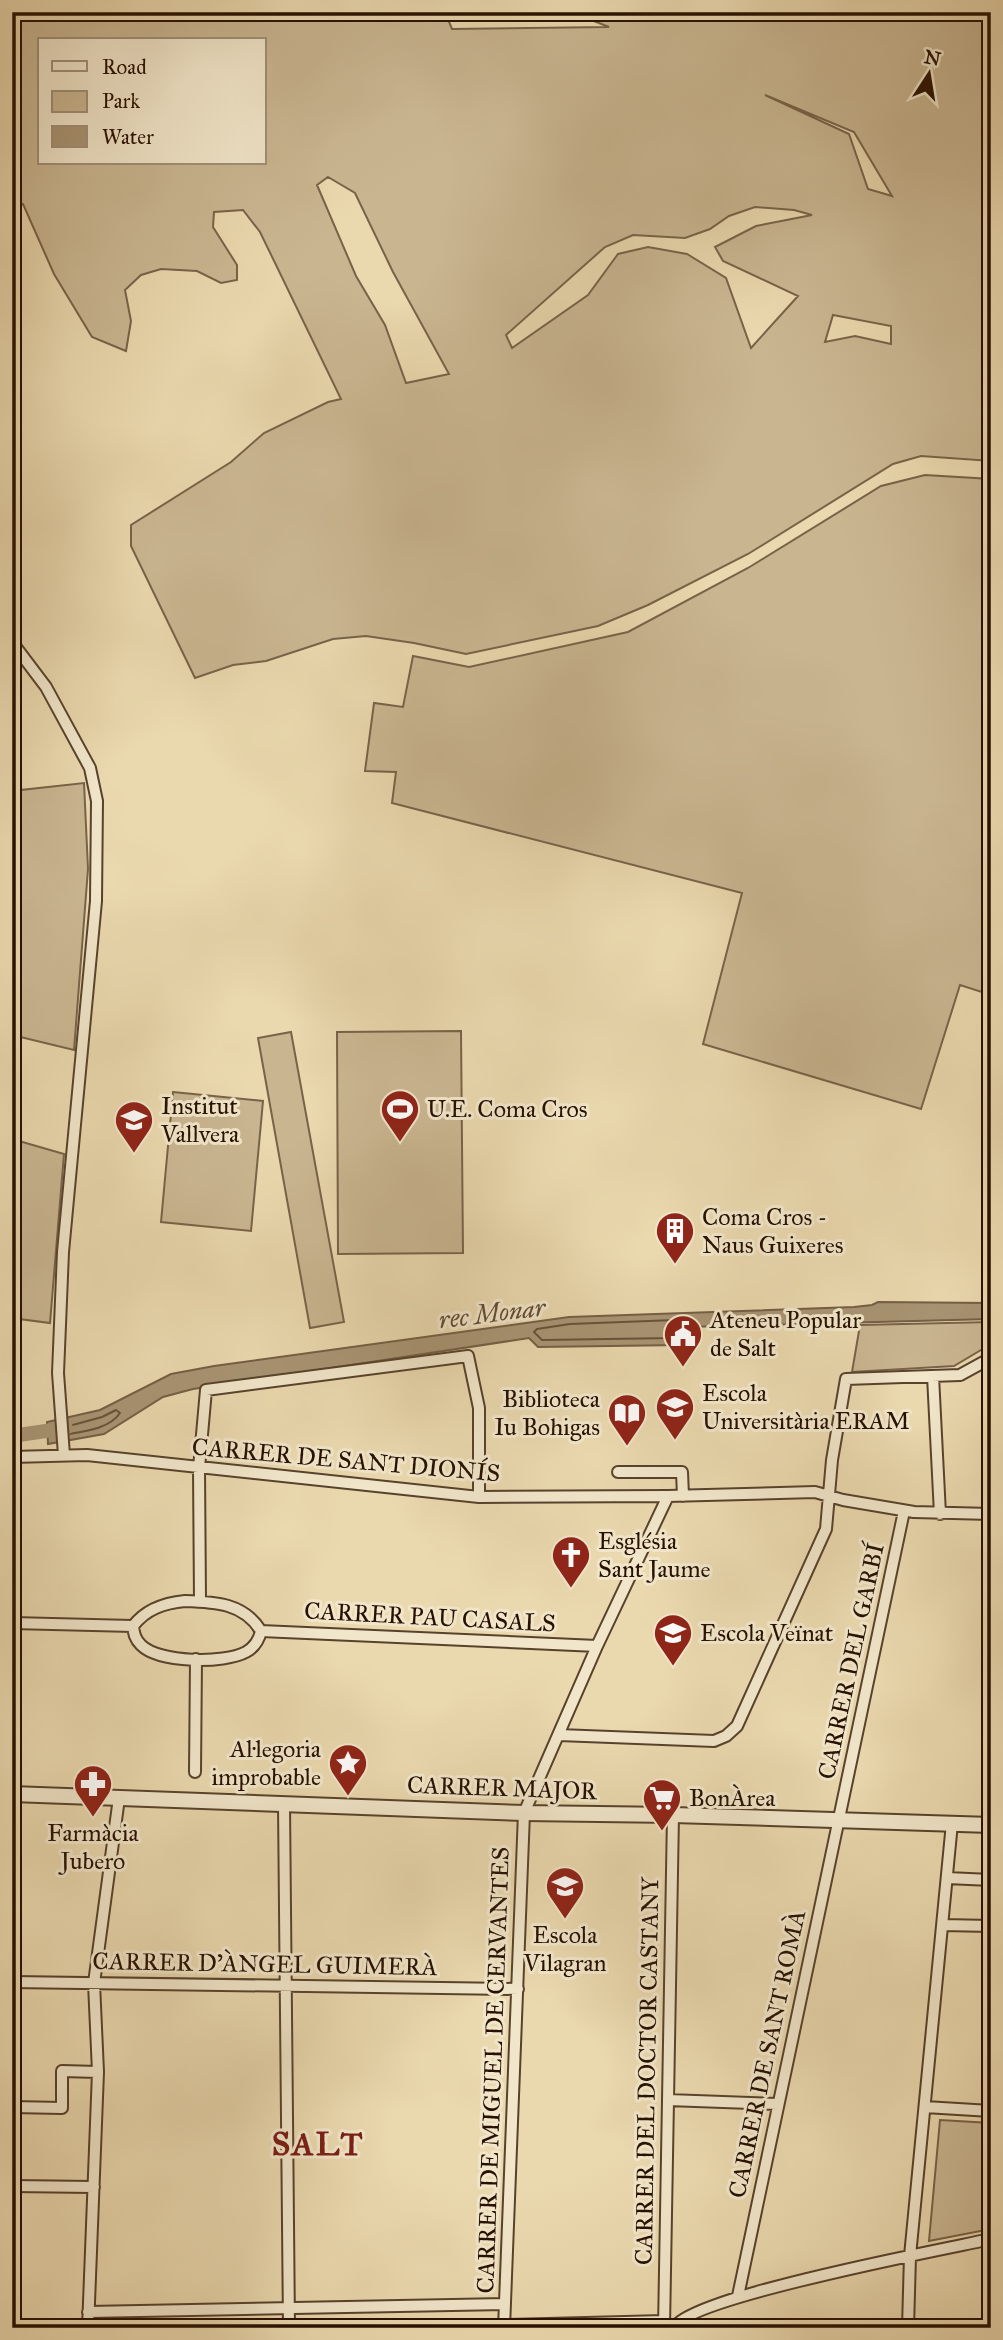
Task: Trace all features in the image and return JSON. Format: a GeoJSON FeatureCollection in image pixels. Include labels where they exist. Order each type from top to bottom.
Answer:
{"type":"FeatureCollection","features":[{"type":"Feature","properties":{"kind":"street"},"geometry":{"type":"LineString","coordinates":[[12,642],[46,687],[90,768],[97,801],[96,901],[63,1252],[58,1373],[64,1451]]}},
{"type":"Feature","properties":{"kind":"street"},"geometry":{"type":"LineString","coordinates":[[200,1601],[199,1468],[206,1390],[468,1356],[479,1408],[479,1497]]}},
{"type":"Feature","properties":{"kind":"street"},"geometry":{"type":"LineString","coordinates":[[559,1735],[714,1741],[726,1736],[737,1726],[826,1529],[832,1460],[846,1379],[960,1375],[991,1358]]}},
{"type":"Feature","properties":{"kind":"street"},"geometry":{"type":"LineString","coordinates":[[933,1376],[940,1514]]}},
{"type":"Feature","properties":{"kind":"street","name":"CARRER DE SANT DIONÍS"},"geometry":{"type":"LineString","coordinates":[[12,1457],[64,1451],[479,1497],[815,1492],[904,1511],[991,1514]]}},
{"type":"Feature","properties":{"kind":"street"},"geometry":{"type":"LineString","coordinates":[[524,1813],[597,1646],[676,1496],[682,1472],[618,1472]]}},
{"type":"Feature","properties":{"kind":"street","name":"CARRER DEL GARBÍ"},"geometry":{"type":"LineString","coordinates":[[838,1819],[904,1511]]}},
{"type":"Feature","properties":{"kind":"street"},"geometry":{"type":"LineString","coordinates":[[12,1623],[132,1626],[140,1617],[161,1605],[200,1601],[216,1602],[240,1609],[254,1619],[261,1631],[256,1644],[244,1654],[196,1659],[148,1651],[135,1636],[132,1626]]}},
{"type":"Feature","properties":{"kind":"street","name":"CARRER PAU CASALS"},"geometry":{"type":"LineString","coordinates":[[261,1631],[597,1646]]}},
{"type":"Feature","properties":{"kind":"street"},"geometry":{"type":"LineString","coordinates":[[195,1772],[196,1659]]}},
{"type":"Feature","properties":{"kind":"street","name":"CARRER MAJOR"},"geometry":{"type":"LineString","coordinates":[[12,1794],[524,1813],[991,1825]]}},
{"type":"Feature","properties":{"kind":"street"},"geometry":{"type":"LineString","coordinates":[[88,2328],[98,2072],[94,1983],[119,1798]]}},
{"type":"Feature","properties":{"kind":"street"},"geometry":{"type":"LineString","coordinates":[[284,1804],[289,2328]]}},
{"type":"Feature","properties":{"kind":"street","name":"CARRER DE MIGUEL DE CERVANTES"},"geometry":{"type":"LineString","coordinates":[[504,2326],[524,1813]]}},
{"type":"Feature","properties":{"kind":"street","name":"CARRER DEL DOCTOR CASTANY"},"geometry":{"type":"LineString","coordinates":[[668,2325],[668,2100],[673,1815]]}},
{"type":"Feature","properties":{"kind":"street","name":"CARRER DE SANT ROMÀ"},"geometry":{"type":"LineString","coordinates":[[738,2296],[838,1819]]}},
{"type":"Feature","properties":{"kind":"street"},"geometry":{"type":"LineString","coordinates":[[908,2328],[910,2256],[952,1823]]}},
{"type":"Feature","properties":{"kind":"street"},"geometry":{"type":"LineString","coordinates":[[947,1878],[991,1880]]}},
{"type":"Feature","properties":{"kind":"street"},"geometry":{"type":"LineString","coordinates":[[943,1926],[991,1926]]}},
{"type":"Feature","properties":{"kind":"street","name":"CARRER D'ÀNGEL GUIMERÀ"},"geometry":{"type":"LineString","coordinates":[[12,1982],[518,1989]]}},
{"type":"Feature","properties":{"kind":"street"},"geometry":{"type":"LineString","coordinates":[[12,2107],[61,2108],[62,2071],[98,2072]]}},
{"type":"Feature","properties":{"kind":"street"},"geometry":{"type":"LineString","coordinates":[[668,2100],[778,2104]]}},
{"type":"Feature","properties":{"kind":"street"},"geometry":{"type":"LineString","coordinates":[[925,2107],[991,2111]]}},
{"type":"Feature","properties":{"kind":"street"},"geometry":{"type":"LineString","coordinates":[[12,2186],[94,2187]]}},
{"type":"Feature","properties":{"kind":"street"},"geometry":{"type":"LineString","coordinates":[[504,2326],[668,2325],[738,2296],[991,2239]]}},
{"type":"Feature","properties":{"kind":"street"},"geometry":{"type":"LineString","coordinates":[[88,2312],[505,2304]]}},
{"type":"Feature","properties":{"kind":"green space"},"geometry":{"type":"Polygon","coordinates":[[[12,12],[445,12],[452,29],[609,27],[571,12],[991,12],[991,461],[921,456],[893,464],[748,554],[648,605],[598,626],[466,654],[366,636],[333,639],[266,661],[233,665],[195,678],[131,546],[131,525],[231,462],[264,433],[328,402],[341,399],[260,232],[243,210],[214,212],[213,227],[237,265],[237,280],[221,283],[197,271],[161,269],[141,275],[125,290],[131,321],[126,351],[92,337],[54,274],[23,204],[12,208],[12,12]],[[765,95],[849,134],[868,189],[892,196],[854,132],[765,95]],[[328,177],[317,185],[356,276],[385,325],[406,383],[449,374],[393,272],[355,193],[328,177]],[[755,207],[729,216],[710,229],[685,238],[633,235],[605,247],[506,335],[512,348],[588,295],[618,254],[648,247],[687,254],[726,278],[751,348],[798,296],[723,261],[715,247],[756,226],[812,215],[794,210],[755,207]],[[833,315],[825,342],[855,336],[891,344],[891,326],[833,315]]]}},
{"type":"Feature","properties":{"kind":"green space"},"geometry":{"type":"Polygon","coordinates":[[[925,475],[991,479],[991,995],[960,985],[921,1109],[703,1044],[742,893],[392,803],[396,772],[365,771],[374,703],[403,707],[413,656],[469,667],[628,632],[748,568],[881,486],[925,475]]]}},
{"type":"Feature","properties":{"kind":"green space"},"geometry":{"type":"Polygon","coordinates":[[[84,783],[88,869],[74,1050],[12,1035],[12,791],[84,783]]]}},
{"type":"Feature","properties":{"kind":"green space","name":"U.E. Coma Cros"},"geometry":{"type":"Polygon","coordinates":[[[461,1031],[463,1253],[338,1254],[337,1032],[461,1031]]]}},
{"type":"Feature","properties":{"kind":"green space"},"geometry":{"type":"Polygon","coordinates":[[[291,1032],[344,1322],[310,1328],[258,1038],[291,1032]]]}},
{"type":"Feature","properties":{"kind":"green space"},"geometry":{"type":"Polygon","coordinates":[[[173,1092],[263,1101],[251,1231],[161,1222],[173,1092]]]}},
{"type":"Feature","properties":{"kind":"green space"},"geometry":{"type":"Polygon","coordinates":[[[12,1139],[64,1154],[50,1323],[12,1318],[12,1139]]]}},
{"type":"Feature","properties":{"kind":"green space"},"geometry":{"type":"Polygon","coordinates":[[[991,1322],[991,1344],[954,1366],[852,1372],[860,1325],[991,1322]]]}},
{"type":"Feature","properties":{"kind":"green space"},"geometry":{"type":"Polygon","coordinates":[[[940,2120],[991,2123],[991,2229],[929,2241],[940,2120]]]}},
{"type":"Feature","properties":{"kind":"water"},"geometry":{"type":"Polygon","coordinates":[[[878,1302],[991,1303],[991,1319],[685,1327],[681,1345],[538,1347],[529,1338],[193,1389],[163,1397],[104,1434],[48,1444],[47,1422],[100,1410],[171,1374],[214,1366],[569,1317],[854,1307],[878,1302]]]}},
{"type":"Feature","properties":{"kind":"waterway","name":"rec Monar"},"geometry":{"type":"LineString","coordinates":[[12,1436],[66,1428]]}},
{"type":"Feature","properties":{"kind":"place","name":"U.E. Coma Cros"},"geometry":{"type":"Point","coordinates":[400,1143]}},
{"type":"Feature","properties":{"kind":"place","name":"Institut Vallvera"},"geometry":{"type":"Point","coordinates":[134,1154]}},
{"type":"Feature","properties":{"kind":"place","name":"Coma Cros - Naus Guixeres"},"geometry":{"type":"Point","coordinates":[675,1265]}},
{"type":"Feature","properties":{"kind":"place","name":"Ateneu Popular de Salt"},"geometry":{"type":"Point","coordinates":[683,1368]}},
{"type":"Feature","properties":{"kind":"place","name":"Escola Universitària ERAM"},"geometry":{"type":"Point","coordinates":[675,1441]}},
{"type":"Feature","properties":{"kind":"place","name":"Biblioteca Iu Bohigas"},"geometry":{"type":"Point","coordinates":[627,1447]}},
{"type":"Feature","properties":{"kind":"place","name":"Església Sant Jaume"},"geometry":{"type":"Point","coordinates":[571,1589]}},
{"type":"Feature","properties":{"kind":"place","name":"Escola Veïnat"},"geometry":{"type":"Point","coordinates":[673,1667]}},
{"type":"Feature","properties":{"kind":"place","name":"Al·legoria improbable"},"geometry":{"type":"Point","coordinates":[348,1797]}},
{"type":"Feature","properties":{"kind":"place","name":"Farmàcia Jubero"},"geometry":{"type":"Point","coordinates":[93,1818]}},
{"type":"Feature","properties":{"kind":"place","name":"BonÀrea"},"geometry":{"type":"Point","coordinates":[662,1832]}},
{"type":"Feature","properties":{"kind":"place","name":"Escola Vilagran"},"geometry":{"type":"Point","coordinates":[565,1920]}},
{"type":"Feature","properties":{"kind":"district","name":"SALT"},"geometry":{"type":"Point","coordinates":[318,2144]}}]}
